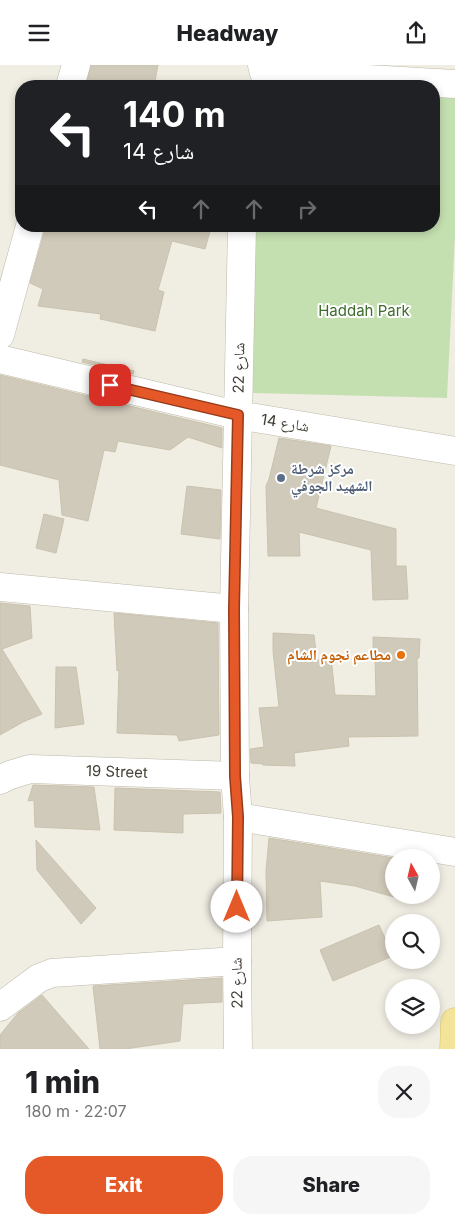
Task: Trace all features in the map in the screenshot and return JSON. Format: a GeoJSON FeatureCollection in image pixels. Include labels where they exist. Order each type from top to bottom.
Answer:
{"type":"FeatureCollection","features":[{"type":"Feature","properties":{"kind":"main road"},"geometry":{"type":"LineString","coordinates":[[454,1049],[455,1022]]}},
{"type":"Feature","properties":{"kind":"street"},"geometry":{"type":"LineString","coordinates":[[72,80],[76,65]]}},
{"type":"Feature","properties":{"kind":"street"},"geometry":{"type":"LineString","coordinates":[[261,75],[369,80]]}},
{"type":"Feature","properties":{"kind":"street"},"geometry":{"type":"LineString","coordinates":[[440,83],[455,84]]}},
{"type":"Feature","properties":{"kind":"street"},"geometry":{"type":"LineString","coordinates":[[0,335],[28,232]]}},
{"type":"Feature","properties":{"kind":"street","name":"شارع 22"},"geometry":{"type":"LineString","coordinates":[[238,1049],[238,817],[235,776],[234,609],[242,232]]}},
{"type":"Feature","properties":{"kind":"street","name":"شارع 14"},"geometry":{"type":"LineString","coordinates":[[0,359],[238,415],[455,451]]}},
{"type":"Feature","properties":{"kind":"street"},"geometry":{"type":"LineString","coordinates":[[0,587],[234,609]]}},
{"type":"Feature","properties":{"kind":"street","name":"19 Street"},"geometry":{"type":"LineString","coordinates":[[0,779],[30,769],[235,776]]}},
{"type":"Feature","properties":{"kind":"street"},"geometry":{"type":"LineString","coordinates":[[238,817],[455,853]]}},
{"type":"Feature","properties":{"kind":"street"},"geometry":{"type":"LineString","coordinates":[[0,1007],[39,978],[52,973],[237,961]]}},
{"type":"Feature","properties":{"kind":"green space","name":"Haddah Park"},"geometry":{"type":"Polygon","coordinates":[[[440,92],[455,93],[455,236],[447,398],[253,393],[255,232],[440,232],[440,92]]]}},
{"type":"Feature","properties":{"kind":"building"},"geometry":{"type":"Polygon","coordinates":[[[91,65],[158,65],[155,80],[87,80],[91,65]]]}},
{"type":"Feature","properties":{"kind":"building"},"geometry":{"type":"Polygon","coordinates":[[[44,232],[210,232],[205,249],[172,241],[158,290],[164,292],[155,331],[100,319],[101,314],[38,306],[43,289],[30,283],[44,232]]]}},
{"type":"Feature","properties":{"kind":"building"},"geometry":{"type":"Polygon","coordinates":[[[83,359],[134,371],[133,374],[82,362],[83,359]]]}},
{"type":"Feature","properties":{"kind":"building"},"geometry":{"type":"Polygon","coordinates":[[[0,375],[222,428],[222,448],[188,437],[170,450],[118,441],[115,452],[104,450],[88,521],[62,515],[59,480],[0,465],[0,375]]]}},
{"type":"Feature","properties":{"kind":"building"},"geometry":{"type":"Polygon","coordinates":[[[279,438],[331,446],[316,508],[396,529],[396,566],[406,566],[408,599],[373,600],[371,550],[299,532],[300,556],[268,556],[266,486],[279,438]]]}},
{"type":"Feature","properties":{"kind":"building"},"geometry":{"type":"Polygon","coordinates":[[[187,486],[221,490],[220,539],[181,534],[187,486]]]}},
{"type":"Feature","properties":{"kind":"building"},"geometry":{"type":"Polygon","coordinates":[[[44,514],[64,519],[56,553],[36,548],[44,514]]]}},
{"type":"Feature","properties":{"kind":"building"},"geometry":{"type":"Polygon","coordinates":[[[0,603],[30,606],[32,638],[2,649],[42,714],[0,735],[0,603]]]}},
{"type":"Feature","properties":{"kind":"building"},"geometry":{"type":"Polygon","coordinates":[[[114,613],[218,623],[219,735],[179,741],[177,735],[117,733],[119,670],[117,671],[114,613]]]}},
{"type":"Feature","properties":{"kind":"building"},"geometry":{"type":"Polygon","coordinates":[[[273,633],[314,635],[317,660],[331,657],[335,695],[376,696],[373,637],[420,639],[419,658],[417,658],[418,736],[348,737],[349,746],[294,753],[295,766],[251,763],[250,749],[264,747],[259,708],[279,707],[273,633]]]}},
{"type":"Feature","properties":{"kind":"building"},"geometry":{"type":"Polygon","coordinates":[[[56,667],[76,667],[84,724],[55,728],[56,667]]]}},
{"type":"Feature","properties":{"kind":"building"},"geometry":{"type":"Polygon","coordinates":[[[33,785],[94,787],[100,830],[35,827],[34,800],[28,801],[33,785]]]}},
{"type":"Feature","properties":{"kind":"building"},"geometry":{"type":"Polygon","coordinates":[[[115,788],[220,792],[221,813],[183,814],[183,833],[114,830],[115,788]]]}},
{"type":"Feature","properties":{"kind":"building"},"geometry":{"type":"Polygon","coordinates":[[[269,838],[385,857],[385,894],[355,886],[320,881],[322,917],[267,921],[266,871],[269,838]]]}},
{"type":"Feature","properties":{"kind":"building"},"geometry":{"type":"Polygon","coordinates":[[[36,840],[96,908],[81,924],[37,870],[36,840]]]}},
{"type":"Feature","properties":{"kind":"building"},"geometry":{"type":"Polygon","coordinates":[[[379,925],[385,938],[385,959],[333,981],[320,950],[379,925]]]}},
{"type":"Feature","properties":{"kind":"building"},"geometry":{"type":"Polygon","coordinates":[[[222,978],[222,1002],[183,1004],[180,1041],[125,1049],[100,1049],[93,986],[222,978]]]}},
{"type":"Feature","properties":{"kind":"building"},"geometry":{"type":"Polygon","coordinates":[[[42,995],[89,1049],[0,1049],[0,1035],[18,1013],[42,995]]]}},
{"type":"Feature","properties":{"kind":"place","name":"مركز شرطة الشهيد الجوفي"},"geometry":{"type":"Point","coordinates":[281,478]}},
{"type":"Feature","properties":{"kind":"place","name":"مطاعم نجوم الشام"},"geometry":{"type":"Point","coordinates":[401,655]}},
{"type":"Feature","properties":{"kind":"route"},"geometry":{"type":"LineString","coordinates":[[110,385],[238,415],[234,609],[235,776],[238,817],[237,907]]}}]}
